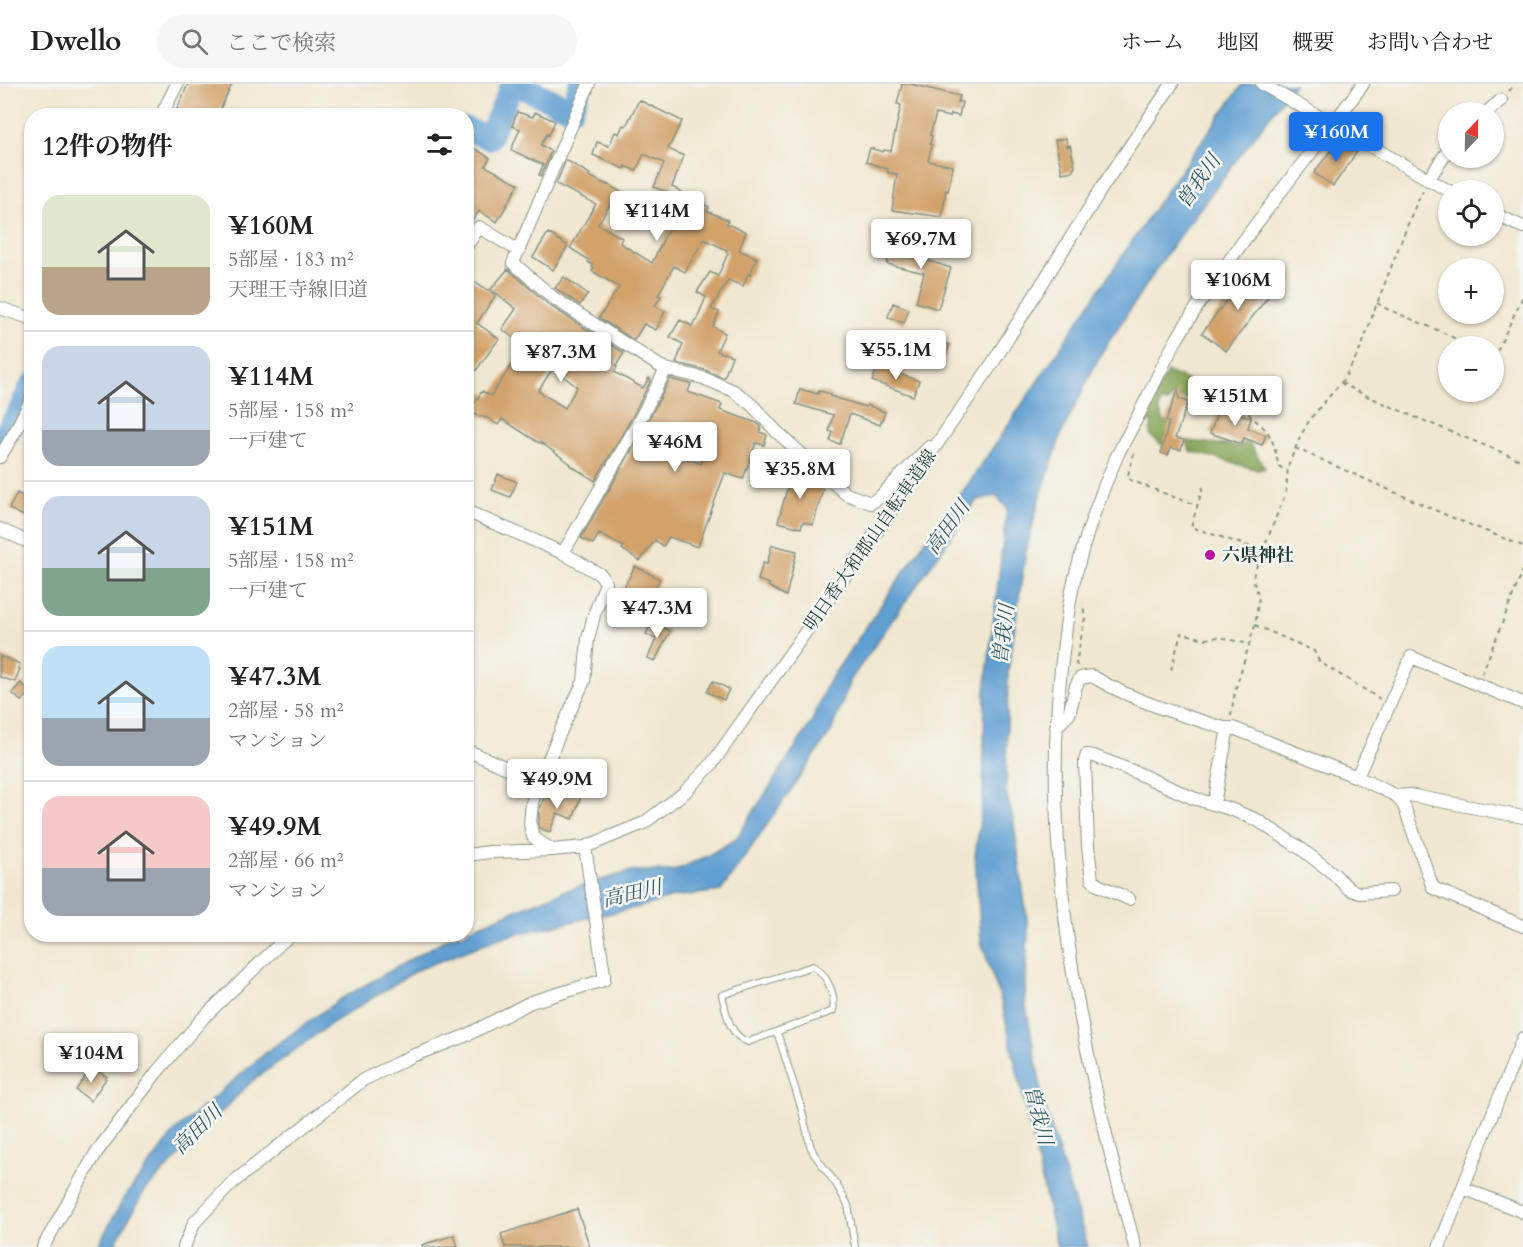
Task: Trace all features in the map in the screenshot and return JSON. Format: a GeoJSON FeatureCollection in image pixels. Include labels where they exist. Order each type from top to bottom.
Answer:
{"type":"FeatureCollection","features":[{"type":"Feature","properties":{"kind":"street"},"geometry":{"type":"LineString","coordinates":[[165,108],[177,84]]}},
{"type":"Feature","properties":{"kind":"street"},"geometry":{"type":"LineString","coordinates":[[590,84],[513,263],[555,299],[658,365],[703,378],[734,391],[752,405],[777,432],[846,494],[871,503],[880,497],[922,453],[946,432]]}},
{"type":"Feature","properties":{"kind":"street","name":"明日香大和郡山自転車道線"},"geometry":{"type":"LineString","coordinates":[[474,854],[552,850],[585,851],[644,823],[685,792],[711,765],[946,432],[992,364],[1103,186],[1172,84]]}},
{"type":"Feature","properties":{"kind":"street"},"geometry":{"type":"LineString","coordinates":[[1262,84],[1438,185]]}},
{"type":"Feature","properties":{"kind":"street"},"geometry":{"type":"LineString","coordinates":[[1135,1247],[1117,1182],[1078,1006],[1065,911],[1057,828],[1055,743],[1067,615],[1077,568],[1095,510],[1118,455],[1174,345],[1201,299],[1280,191],[1363,84]]}},
{"type":"Feature","properties":{"kind":"street"},"geometry":{"type":"LineString","coordinates":[[1428,180],[1438,165]]}},
{"type":"Feature","properties":{"kind":"street"},"geometry":{"type":"LineString","coordinates":[[1504,218],[1523,227]]}},
{"type":"Feature","properties":{"kind":"street"},"geometry":{"type":"LineString","coordinates":[[474,234],[478,227],[519,251]]}},
{"type":"Feature","properties":{"kind":"street"},"geometry":{"type":"LineString","coordinates":[[0,308],[24,316]]}},
{"type":"Feature","properties":{"kind":"street"},"geometry":{"type":"LineString","coordinates":[[563,553],[629,440],[666,369]]}},
{"type":"Feature","properties":{"kind":"street"},"geometry":{"type":"LineString","coordinates":[[0,457],[24,414]]}},
{"type":"Feature","properties":{"kind":"street"},"geometry":{"type":"LineString","coordinates":[[474,514],[563,553],[601,575],[606,583],[588,639],[584,681],[532,802],[530,824],[533,837],[552,850]]}},
{"type":"Feature","properties":{"kind":"street"},"geometry":{"type":"LineString","coordinates":[[0,529],[24,540]]}},
{"type":"Feature","properties":{"kind":"street"},"geometry":{"type":"LineString","coordinates":[[1357,777],[1411,657],[1523,703]]}},
{"type":"Feature","properties":{"kind":"street"},"geometry":{"type":"LineString","coordinates":[[1056,727],[1069,714],[1080,678],[1092,676],[1113,689],[1157,707],[1224,728],[1233,728],[1357,777],[1397,796],[1404,806],[1433,888],[1523,926]]}},
{"type":"Feature","properties":{"kind":"street"},"geometry":{"type":"LineString","coordinates":[[1214,804],[1228,728]]}},
{"type":"Feature","properties":{"kind":"street"},"geometry":{"type":"LineString","coordinates":[[474,754],[539,782]]}},
{"type":"Feature","properties":{"kind":"street"},"geometry":{"type":"LineString","coordinates":[[1129,899],[1092,880],[1088,846],[1085,761],[1088,755],[1193,798],[1257,820],[1334,874],[1349,889],[1359,893],[1391,891]]}},
{"type":"Feature","properties":{"kind":"street"},"geometry":{"type":"LineString","coordinates":[[1397,796],[1409,795],[1523,817]]}},
{"type":"Feature","properties":{"kind":"street"},"geometry":{"type":"LineString","coordinates":[[184,1247],[194,1223],[232,1183],[363,1080],[412,1056],[465,1036],[531,1002],[604,980],[585,851]]}},
{"type":"Feature","properties":{"kind":"street"},"geometry":{"type":"LineString","coordinates":[[43,1247],[96,1153],[156,1073],[203,1018],[282,942]]}},
{"type":"Feature","properties":{"kind":"street"},"geometry":{"type":"LineString","coordinates":[[1439,1247],[1523,1038]]}},
{"type":"Feature","properties":{"kind":"street"},"geometry":{"type":"LineString","coordinates":[[1463,1188],[1523,1212]]}},
{"type":"Feature","properties":{"kind":"lane"},"geometry":{"type":"LineString","coordinates":[[813,966],[827,980],[834,1004],[833,1011],[777,1032],[748,1042],[741,1040],[728,1019],[722,995],[813,966]]}},
{"type":"Feature","properties":{"kind":"lane"},"geometry":{"type":"LineString","coordinates":[[777,1032],[801,1107],[810,1145],[848,1205],[855,1247]]}},
{"type":"Feature","properties":{"kind":"path"},"geometry":{"type":"LineString","coordinates":[[1228,728],[1235,691],[1255,625],[1259,596],[1253,580],[1254,573],[1286,492],[1288,470],[1294,448],[1310,419],[1341,383],[1361,348],[1413,211],[1428,180]]}},
{"type":"Feature","properties":{"kind":"path"},"geometry":{"type":"LineString","coordinates":[[1504,336],[1523,296]]}},
{"type":"Feature","properties":{"kind":"path"},"geometry":{"type":"LineString","coordinates":[[1377,303],[1448,336]]}},
{"type":"Feature","properties":{"kind":"path"},"geometry":{"type":"LineString","coordinates":[[1258,380],[1247,412],[1266,430],[1274,445],[1278,466],[1288,470]]}},
{"type":"Feature","properties":{"kind":"path"},"geometry":{"type":"LineString","coordinates":[[1341,383],[1415,417],[1523,461]]}},
{"type":"Feature","properties":{"kind":"path"},"geometry":{"type":"LineString","coordinates":[[1136,446],[1128,475],[1130,480],[1197,505]]}},
{"type":"Feature","properties":{"kind":"path"},"geometry":{"type":"LineString","coordinates":[[1294,448],[1523,546]]}},
{"type":"Feature","properties":{"kind":"path"},"geometry":{"type":"LineString","coordinates":[[1203,487],[1191,527],[1263,551]]}},
{"type":"Feature","properties":{"kind":"path"},"geometry":{"type":"LineString","coordinates":[[1478,685],[1523,570]]}},
{"type":"Feature","properties":{"kind":"path"},"geometry":{"type":"LineString","coordinates":[[1080,678],[1076,663],[1085,618],[1083,597]]}},
{"type":"Feature","properties":{"kind":"path"},"geometry":{"type":"LineString","coordinates":[[1255,625],[1314,651],[1319,661],[1389,705]]}},
{"type":"Feature","properties":{"kind":"path"},"geometry":{"type":"LineString","coordinates":[[1171,670],[1181,633],[1206,639],[1219,637],[1249,644]]}},
{"type":"Feature","properties":{"kind":"green space"},"geometry":{"type":"Polygon","coordinates":[[[1167,372],[1220,393],[1222,404],[1209,411],[1194,407],[1191,401],[1173,395],[1168,403],[1161,401],[1159,410],[1164,421],[1172,424],[1173,436],[1165,435],[1162,445],[1150,435],[1152,422],[1141,422],[1167,372]]]}},
{"type":"Feature","properties":{"kind":"green space"},"geometry":{"type":"Polygon","coordinates":[[[1187,441],[1235,446],[1249,443],[1265,468],[1258,470],[1190,451],[1187,441]]]}},
{"type":"Feature","properties":{"kind":"water"},"geometry":{"type":"Polygon","coordinates":[[[1243,84],[1294,84],[1174,243],[1100,355],[1061,435],[1038,504],[1026,551],[1008,672],[1006,792],[1014,823],[1028,927],[1025,1001],[1044,1104],[1088,1247],[1057,1247],[1002,1004],[981,941],[975,856],[983,798],[985,691],[1007,508],[996,496],[977,500],[851,679],[831,732],[721,891],[673,897],[643,906],[499,938],[417,970],[334,1022],[251,1082],[144,1192],[113,1247],[97,1247],[124,1198],[176,1130],[269,1050],[339,1000],[441,942],[474,942],[474,927],[564,891],[632,871],[674,871],[709,855],[736,839],[811,723],[827,684],[925,541],[969,483],[1168,188],[1243,84]]]}},
{"type":"Feature","properties":{"kind":"building"},"geometry":{"type":"Polygon","coordinates":[[[188,84],[232,84],[221,108],[178,108],[188,84]]]}},
{"type":"Feature","properties":{"kind":"building"},"geometry":{"type":"Polygon","coordinates":[[[902,84],[960,96],[958,102],[962,102],[959,116],[936,114],[930,135],[932,145],[928,161],[953,166],[942,217],[892,210],[897,174],[888,173],[888,169],[866,162],[870,148],[883,152],[884,150],[891,151],[901,105],[897,104],[902,84]]]}},
{"type":"Feature","properties":{"kind":"building"},"geometry":{"type":"Polygon","coordinates":[[[639,100],[682,121],[668,149],[684,156],[672,187],[709,207],[707,211],[728,220],[727,224],[746,232],[739,250],[757,258],[743,286],[728,280],[711,309],[719,312],[713,327],[725,333],[717,351],[732,356],[724,378],[705,370],[676,363],[683,344],[670,337],[680,320],[692,326],[696,321],[706,297],[697,292],[710,272],[718,276],[728,253],[727,250],[704,239],[685,272],[674,266],[658,295],[661,296],[655,306],[665,311],[656,330],[644,324],[634,340],[599,318],[619,287],[592,271],[594,268],[588,262],[589,260],[570,248],[596,204],[556,184],[566,160],[590,174],[589,176],[642,204],[636,215],[612,201],[598,224],[622,238],[620,243],[652,263],[677,211],[663,205],[669,193],[654,187],[664,163],[644,154],[636,171],[625,166],[624,169],[593,155],[597,142],[609,146],[615,132],[619,134],[623,125],[626,126],[639,100]]]}},
{"type":"Feature","properties":{"kind":"building"},"geometry":{"type":"Polygon","coordinates":[[[517,112],[533,117],[535,112],[555,121],[549,135],[547,134],[541,145],[551,151],[541,176],[539,175],[543,165],[511,150],[520,129],[512,126],[517,112]]]}},
{"type":"Feature","properties":{"kind":"building"},"geometry":{"type":"Polygon","coordinates":[[[1066,138],[1075,167],[1073,171],[1062,173],[1055,140],[1066,138]]]}},
{"type":"Feature","properties":{"kind":"building"},"geometry":{"type":"Polygon","coordinates":[[[1345,141],[1359,149],[1333,186],[1314,173],[1330,151],[1335,155],[1345,141]]]}},
{"type":"Feature","properties":{"kind":"building"},"geometry":{"type":"Polygon","coordinates":[[[474,148],[490,158],[485,166],[519,184],[497,222],[479,211],[474,218],[474,148]]]}},
{"type":"Feature","properties":{"kind":"building"},"geometry":{"type":"Polygon","coordinates":[[[548,233],[568,246],[553,270],[533,257],[548,233]]]}},
{"type":"Feature","properties":{"kind":"building"},"geometry":{"type":"Polygon","coordinates":[[[901,235],[924,241],[920,258],[951,268],[938,309],[916,302],[924,273],[887,264],[890,251],[896,252],[901,235]]]}},
{"type":"Feature","properties":{"kind":"building"},"geometry":{"type":"Polygon","coordinates":[[[508,269],[550,306],[624,353],[614,372],[643,388],[649,378],[651,380],[595,481],[540,442],[502,419],[498,425],[486,417],[474,413],[474,404],[482,391],[491,396],[524,346],[502,329],[516,309],[491,289],[508,269]],[[553,368],[538,391],[565,408],[577,387],[553,368]]]}},
{"type":"Feature","properties":{"kind":"building"},"geometry":{"type":"Polygon","coordinates":[[[1250,270],[1274,289],[1226,351],[1202,333],[1250,270]]]}},
{"type":"Feature","properties":{"kind":"building"},"geometry":{"type":"Polygon","coordinates":[[[564,277],[588,294],[580,305],[555,288],[564,277]]]}},
{"type":"Feature","properties":{"kind":"building"},"geometry":{"type":"Polygon","coordinates":[[[474,281],[496,295],[477,323],[499,339],[474,373],[474,281]]]}},
{"type":"Feature","properties":{"kind":"building"},"geometry":{"type":"Polygon","coordinates":[[[893,303],[909,309],[904,323],[888,317],[893,303]]]}},
{"type":"Feature","properties":{"kind":"building"},"geometry":{"type":"Polygon","coordinates":[[[937,340],[950,345],[942,364],[929,359],[937,340]]]}},
{"type":"Feature","properties":{"kind":"building"},"geometry":{"type":"Polygon","coordinates":[[[878,366],[919,381],[913,396],[872,381],[878,366]]]}},
{"type":"Feature","properties":{"kind":"building"},"geometry":{"type":"Polygon","coordinates":[[[670,379],[691,384],[688,392],[722,404],[720,410],[757,423],[761,427],[760,432],[767,435],[764,445],[756,443],[743,479],[725,473],[698,547],[669,537],[663,546],[655,540],[640,561],[622,549],[624,547],[599,534],[593,544],[581,538],[670,379]],[[666,425],[656,442],[701,464],[712,433],[690,425],[687,433],[666,425]]]}},
{"type":"Feature","properties":{"kind":"building"},"geometry":{"type":"Polygon","coordinates":[[[800,389],[818,394],[819,391],[831,394],[830,396],[885,412],[880,425],[850,414],[840,444],[830,441],[833,432],[829,431],[833,415],[796,404],[800,389]]]}},
{"type":"Feature","properties":{"kind":"building"},"geometry":{"type":"Polygon","coordinates":[[[1178,389],[1179,399],[1188,402],[1175,438],[1184,440],[1181,450],[1171,448],[1168,455],[1161,453],[1169,422],[1166,421],[1178,389]]]}},
{"type":"Feature","properties":{"kind":"building"},"geometry":{"type":"Polygon","coordinates":[[[1220,406],[1251,418],[1248,428],[1266,435],[1262,445],[1244,438],[1242,444],[1210,433],[1220,406]]]}},
{"type":"Feature","properties":{"kind":"building"},"geometry":{"type":"Polygon","coordinates":[[[794,463],[801,464],[807,470],[805,484],[823,489],[813,525],[803,522],[801,528],[778,522],[794,463]]]}},
{"type":"Feature","properties":{"kind":"building"},"geometry":{"type":"Polygon","coordinates":[[[498,474],[517,482],[510,497],[492,490],[498,474]]]}},
{"type":"Feature","properties":{"kind":"building"},"geometry":{"type":"Polygon","coordinates":[[[17,493],[24,497],[24,516],[9,509],[17,493]]]}},
{"type":"Feature","properties":{"kind":"building"},"geometry":{"type":"Polygon","coordinates":[[[772,545],[797,551],[786,596],[768,586],[770,584],[758,580],[763,563],[767,564],[772,545]]]}},
{"type":"Feature","properties":{"kind":"building"},"geometry":{"type":"Polygon","coordinates":[[[635,566],[660,579],[646,605],[653,609],[646,621],[615,605],[635,566]]]}},
{"type":"Feature","properties":{"kind":"building"},"geometry":{"type":"Polygon","coordinates":[[[652,622],[670,631],[655,661],[648,658],[656,639],[646,634],[652,622]]]}},
{"type":"Feature","properties":{"kind":"building"},"geometry":{"type":"Polygon","coordinates":[[[0,656],[20,664],[15,682],[0,677],[0,656]]]}},
{"type":"Feature","properties":{"kind":"building"},"geometry":{"type":"Polygon","coordinates":[[[713,681],[729,689],[724,700],[707,692],[713,681]]]}},
{"type":"Feature","properties":{"kind":"building"},"geometry":{"type":"Polygon","coordinates":[[[21,683],[24,686],[24,698],[21,701],[12,693],[21,683]]]}},
{"type":"Feature","properties":{"kind":"building"},"geometry":{"type":"Polygon","coordinates":[[[567,792],[581,796],[573,819],[557,813],[550,832],[539,828],[539,811],[545,796],[563,803],[567,792]]]}},
{"type":"Feature","properties":{"kind":"building"},"geometry":{"type":"Polygon","coordinates":[[[92,1067],[107,1077],[91,1101],[76,1090],[92,1067]]]}},
{"type":"Feature","properties":{"kind":"building"},"geometry":{"type":"Polygon","coordinates":[[[577,1209],[590,1247],[505,1247],[501,1234],[577,1209]]]}},
{"type":"Feature","properties":{"kind":"building"},"geometry":{"type":"Polygon","coordinates":[[[454,1235],[458,1247],[423,1247],[422,1245],[454,1235]]]}},
{"type":"Feature","properties":{"kind":"waterway"},"geometry":{"type":"LineString","coordinates":[[474,132],[489,138],[513,84]]}},
{"type":"Feature","properties":{"kind":"waterway"},"geometry":{"type":"LineString","coordinates":[[515,84],[571,109],[581,84]]}},
{"type":"Feature","properties":{"kind":"waterway"},"geometry":{"type":"LineString","coordinates":[[0,444],[24,402]]}},
{"type":"Feature","properties":{"kind":"place","name":"六県神社"},"geometry":{"type":"Point","coordinates":[1210,555]}},
{"type":"Feature","properties":{"kind":"water label","name":"曽我川"},"geometry":{"type":"Point","coordinates":[1198,181]}},
{"type":"Feature","properties":{"kind":"water label","name":"高田川"},"geometry":{"type":"Point","coordinates":[947,527]}},
{"type":"Feature","properties":{"kind":"water label","name":"曽我川"},"geometry":{"type":"Point","coordinates":[1003,634]}},
{"type":"Feature","properties":{"kind":"water label","name":"高田川"},"geometry":{"type":"Point","coordinates":[632,893]}},
{"type":"Feature","properties":{"kind":"water label","name":"曽我川"},"geometry":{"type":"Point","coordinates":[1039,1115]}},
{"type":"Feature","properties":{"kind":"water label","name":"高田川"},"geometry":{"type":"Point","coordinates":[197,1129]}}]}
